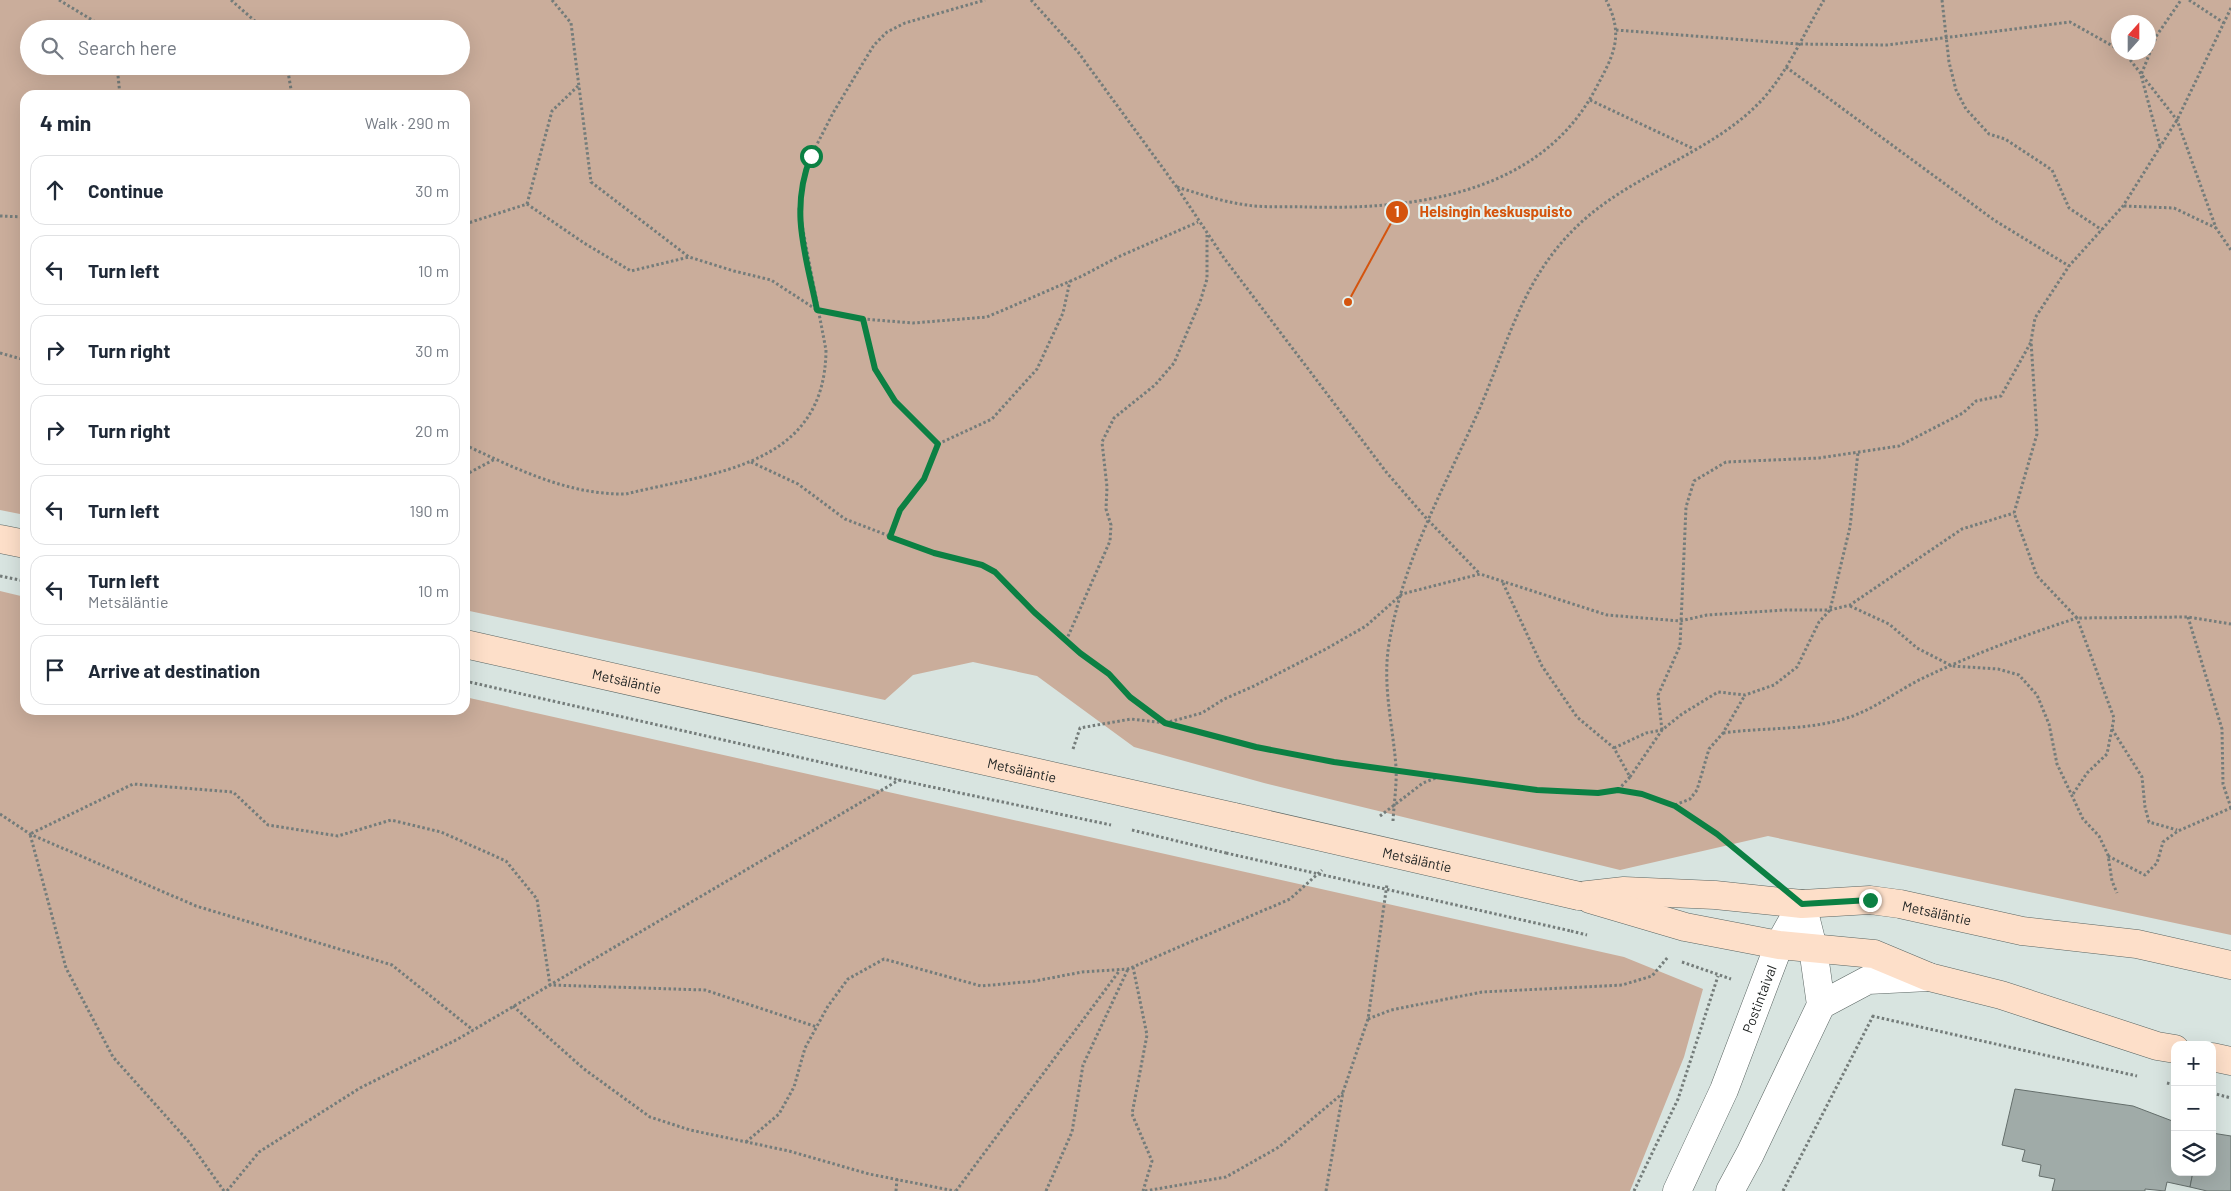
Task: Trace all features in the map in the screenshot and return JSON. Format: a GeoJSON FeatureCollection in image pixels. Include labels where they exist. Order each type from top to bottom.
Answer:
{"type":"FeatureCollection","features":[{"type":"Feature","properties":{"kind":"main road"},"geometry":{"type":"LineString","coordinates":[[0,538],[20,543]]}},
{"type":"Feature","properties":{"kind":"main road","name":"Metsäläntie"},"geometry":{"type":"LineString","coordinates":[[470,645],[1579,896],[1685,927],[1779,945],[1874,954],[1929,977],[2001,995],[2156,1046],[2171,1048]]}},
{"type":"Feature","properties":{"kind":"main road","name":"Metsäläntie"},"geometry":{"type":"LineString","coordinates":[[1579,896],[1624,891],[1715,895],[1802,904],[1870,900],[1900,904],[2022,931],[2137,944],[2231,965]]}},
{"type":"Feature","properties":{"kind":"main road"},"geometry":{"type":"LineString","coordinates":[[2216,1058],[2231,1061]]}},
{"type":"Feature","properties":{"kind":"street","name":"Postintaival"},"geometry":{"type":"LineString","coordinates":[[1677,1191],[1724,1090],[1779,945],[1802,904]]}},
{"type":"Feature","properties":{"kind":"street"},"geometry":{"type":"LineString","coordinates":[[1730,1191],[1750,1154],[1821,1005],[1813,948],[1802,904]]}},
{"type":"Feature","properties":{"kind":"street"},"geometry":{"type":"LineString","coordinates":[[1821,1005],[1868,980],[1929,977]]}},
{"type":"Feature","properties":{"kind":"path"},"geometry":{"type":"LineString","coordinates":[[59,0],[92,20]]}},
{"type":"Feature","properties":{"kind":"path"},"geometry":{"type":"LineString","coordinates":[[232,0],[254,20]]}},
{"type":"Feature","properties":{"kind":"path"},"geometry":{"type":"LineString","coordinates":[[552,0],[571,23],[591,182],[689,257],[771,280],[817,310],[863,319],[913,323],[987,317],[1198,222]]}},
{"type":"Feature","properties":{"kind":"path"},"geometry":{"type":"LineString","coordinates":[[470,447],[555,484],[605,494],[626,494],[751,462],[778,448],[794,436],[807,422],[815,405],[826,370],[826,350],[799,209],[804,174],[833,113],[874,45],[887,32],[913,20],[985,0]]}},
{"type":"Feature","properties":{"kind":"path"},"geometry":{"type":"LineString","coordinates":[[1031,0],[1078,52],[1176,186],[1206,234],[1387,473],[1427,519],[1480,574],[1606,615],[1680,621],[1707,615],[1775,610],[1830,610],[1850,605],[1962,529],[2014,513]]}},
{"type":"Feature","properties":{"kind":"path"},"geometry":{"type":"LineString","coordinates":[[1176,186],[1248,206],[1338,208],[1389,206],[1445,197],[1512,173],[1563,137],[1590,100],[1616,48],[1616,30],[1613,14],[1606,0]]}},
{"type":"Feature","properties":{"kind":"path"},"geometry":{"type":"LineString","coordinates":[[1394,804],[1396,769],[1387,681],[1389,644],[1402,594],[1427,519],[1479,408],[1530,285],[1557,248],[1586,218],[1627,189],[1737,122],[1759,103],[1786,66],[1824,0]]}},
{"type":"Feature","properties":{"kind":"path"},"geometry":{"type":"LineString","coordinates":[[1942,0],[1948,37],[1949,62],[1956,90],[1966,109],[1989,134],[2005,139],[2052,170],[2069,208],[2102,230]]}},
{"type":"Feature","properties":{"kind":"path"},"geometry":{"type":"LineString","coordinates":[[2160,146],[2141,75],[2157,35],[2181,0]]}},
{"type":"Feature","properties":{"kind":"path"},"geometry":{"type":"LineString","coordinates":[[2189,0],[2224,23]]}},
{"type":"Feature","properties":{"kind":"path"},"geometry":{"type":"LineString","coordinates":[[2072,794],[2087,773],[2107,754],[2114,718],[2077,618],[2038,576],[2014,513],[2037,434],[2032,341],[2035,318],[2040,307],[2069,266],[2123,206],[2176,120],[2231,8]]}},
{"type":"Feature","properties":{"kind":"path"},"geometry":{"type":"LineString","coordinates":[[1616,30],[1798,44],[1887,45],[2070,22],[2111,45]]}},
{"type":"Feature","properties":{"kind":"path"},"geometry":{"type":"LineString","coordinates":[[2130,60],[2176,120],[2216,228],[2231,250]]}},
{"type":"Feature","properties":{"kind":"path"},"geometry":{"type":"LineString","coordinates":[[1786,66],[1994,220],[2069,266]]}},
{"type":"Feature","properties":{"kind":"path"},"geometry":{"type":"LineString","coordinates":[[118,75],[119,90]]}},
{"type":"Feature","properties":{"kind":"path"},"geometry":{"type":"LineString","coordinates":[[289,75],[291,90]]}},
{"type":"Feature","properties":{"kind":"path"},"geometry":{"type":"LineString","coordinates":[[527,204],[552,111],[579,85]]}},
{"type":"Feature","properties":{"kind":"path"},"geometry":{"type":"LineString","coordinates":[[1590,100],[1694,149]]}},
{"type":"Feature","properties":{"kind":"path"},"geometry":{"type":"LineString","coordinates":[[470,222],[527,204]]}},
{"type":"Feature","properties":{"kind":"path"},"geometry":{"type":"LineString","coordinates":[[527,204],[584,244],[631,271],[689,257]]}},
{"type":"Feature","properties":{"kind":"path"},"geometry":{"type":"LineString","coordinates":[[2123,206],[2174,208],[2216,228]]}},
{"type":"Feature","properties":{"kind":"path"},"geometry":{"type":"LineString","coordinates":[[0,216],[20,217]]}},
{"type":"Feature","properties":{"kind":"path"},"geometry":{"type":"LineString","coordinates":[[1066,641],[1110,541],[1111,525],[1106,509],[1106,478],[1102,442],[1114,418],[1155,385],[1174,363],[1200,302],[1207,280],[1206,234]]}},
{"type":"Feature","properties":{"kind":"path"},"geometry":{"type":"LineString","coordinates":[[890,537],[900,510],[924,479],[938,444],[992,418],[1037,369],[1063,313],[1070,281]]}},
{"type":"Feature","properties":{"kind":"path"},"geometry":{"type":"LineString","coordinates":[[863,319],[875,369],[895,401],[938,444]]}},
{"type":"Feature","properties":{"kind":"path"},"geometry":{"type":"LineString","coordinates":[[1662,730],[1658,695],[1680,646],[1686,507],[1694,481],[1726,462],[1819,458],[1899,446],[1963,413],[1976,401],[2001,396],[2032,341]]}},
{"type":"Feature","properties":{"kind":"path"},"geometry":{"type":"LineString","coordinates":[[0,352],[20,358]]}},
{"type":"Feature","properties":{"kind":"path"},"geometry":{"type":"LineString","coordinates":[[1618,790],[1630,777],[1662,730],[1682,714],[1718,692],[1744,695],[1774,685],[1796,667],[1819,622],[1830,610],[1850,527],[1858,452]]}},
{"type":"Feature","properties":{"kind":"path"},"geometry":{"type":"LineString","coordinates":[[470,472],[496,459]]}},
{"type":"Feature","properties":{"kind":"path"},"geometry":{"type":"LineString","coordinates":[[751,462],[798,484],[845,519],[934,553],[982,565],[995,572],[1066,641],[1109,674],[1130,697],[1165,723]]}},
{"type":"Feature","properties":{"kind":"path"},"geometry":{"type":"LineString","coordinates":[[1165,723],[1202,713],[1224,699],[1252,687],[1326,649],[1366,626],[1402,594],[1480,574]]}},
{"type":"Feature","properties":{"kind":"path"},"geometry":{"type":"LineString","coordinates":[[0,576],[20,580]]}},
{"type":"Feature","properties":{"kind":"path"},"geometry":{"type":"LineString","coordinates":[[1503,583],[1542,666],[1577,718],[1614,748],[1630,777]]}},
{"type":"Feature","properties":{"kind":"path"},"geometry":{"type":"LineString","coordinates":[[1850,605],[1889,624],[1918,648],[1952,666],[1998,669],[2020,675],[2037,695],[2049,724],[2057,764],[2083,819],[2099,836],[2108,855],[2112,881],[2118,893]]}},
{"type":"Feature","properties":{"kind":"path"},"geometry":{"type":"LineString","coordinates":[[2108,855],[2144,875],[2158,864],[2163,842],[2178,831],[2231,808],[2223,784],[2222,729],[2188,617]]}},
{"type":"Feature","properties":{"kind":"path"},"geometry":{"type":"LineString","coordinates":[[1723,733],[1758,728],[1801,729],[1848,718],[1922,679],[2030,634],[2077,618],[2188,617],[2231,624]]}},
{"type":"Feature","properties":{"kind":"path"},"geometry":{"type":"LineString","coordinates":[[470,682],[899,780],[1114,826]]}},
{"type":"Feature","properties":{"kind":"path"},"geometry":{"type":"LineString","coordinates":[[1675,806],[1690,799],[1697,790],[1709,749],[1723,733],[1744,695]]}},
{"type":"Feature","properties":{"kind":"path"},"geometry":{"type":"LineString","coordinates":[[1062,780],[1080,728],[1131,719],[1165,723],[1256,747],[1334,762],[1396,769],[1537,790],[1598,793],[1618,790],[1642,794],[1675,806],[1717,834],[1758,868]]}},
{"type":"Feature","properties":{"kind":"path"},"geometry":{"type":"LineString","coordinates":[[2112,729],[2142,777],[2145,807],[2149,822],[2178,831]]}},
{"type":"Feature","properties":{"kind":"path"},"geometry":{"type":"LineString","coordinates":[[1614,748],[1646,733],[1662,730]]}},
{"type":"Feature","properties":{"kind":"path"},"geometry":{"type":"LineString","coordinates":[[1373,823],[1423,782],[1441,776]]}},
{"type":"Feature","properties":{"kind":"path"},"geometry":{"type":"LineString","coordinates":[[30,834],[66,968],[105,1041],[114,1057],[190,1142],[226,1191],[259,1152],[360,1088],[472,1030],[899,780]]}},
{"type":"Feature","properties":{"kind":"path"},"geometry":{"type":"LineString","coordinates":[[30,834],[133,784],[233,792],[268,825],[338,836],[391,820],[441,832],[506,861],[537,899],[550,985]]}},
{"type":"Feature","properties":{"kind":"path"},"geometry":{"type":"LineString","coordinates":[[0,814],[30,834],[196,906],[392,965],[472,1030]]}},
{"type":"Feature","properties":{"kind":"path"},"geometry":{"type":"LineString","coordinates":[[1124,828],[1571,931]]}},
{"type":"Feature","properties":{"kind":"path"},"geometry":{"type":"LineString","coordinates":[[746,1142],[779,1114],[794,1087],[806,1048],[828,1006],[848,979],[884,959],[981,986],[1035,981],[1082,972],[1130,968],[1290,899],[1324,867]]}},
{"type":"Feature","properties":{"kind":"path"},"geometry":{"type":"LineString","coordinates":[[1326,1191],[1343,1092],[1368,1019],[1380,917]]}},
{"type":"Feature","properties":{"kind":"path"},"geometry":{"type":"LineString","coordinates":[[1368,1019],[1391,1010],[1482,992],[1622,985],[1652,976],[1668,956]]}},
{"type":"Feature","properties":{"kind":"path"},"geometry":{"type":"LineString","coordinates":[[1046,1191],[1072,1132],[1083,1065],[1130,968]]}},
{"type":"Feature","properties":{"kind":"path"},"geometry":{"type":"LineString","coordinates":[[1130,968],[1148,1035],[1132,1114],[1152,1161],[1144,1191],[1226,1177],[1279,1147],[1343,1092]]}},
{"type":"Feature","properties":{"kind":"path"},"geometry":{"type":"LineString","coordinates":[[512,1006],[584,1069],[650,1117],[690,1130],[897,1180],[956,1191],[1120,969]]}},
{"type":"Feature","properties":{"kind":"path"},"geometry":{"type":"LineString","coordinates":[[1634,1191],[1678,1099],[1718,975]]}},
{"type":"Feature","properties":{"kind":"path"},"geometry":{"type":"LineString","coordinates":[[550,985],[705,990],[817,1027]]}},
{"type":"Feature","properties":{"kind":"path"},"geometry":{"type":"LineString","coordinates":[[1783,1191],[1873,1016]]}},
{"type":"Feature","properties":{"kind":"path"},"geometry":{"type":"LineString","coordinates":[[2216,1094],[2231,1098]]}},
{"type":"Feature","properties":{"kind":"path"},"geometry":{"type":"LineString","coordinates":[[896,1191],[897,1180]]}},
{"type":"Feature","properties":{"kind":"shaded area"},"geometry":{"type":"Polygon","coordinates":[[[0,0],[2231,0],[2231,935],[1768,836],[1620,870],[1264,783],[1134,747],[1037,676],[973,662],[913,675],[885,700],[470,611],[470,90],[20,90],[20,514],[0,510],[0,0]]]}},
{"type":"Feature","properties":{"kind":"shaded area"},"geometry":{"type":"Polygon","coordinates":[[[0,591],[20,596],[20,715],[470,715],[470,698],[1624,957],[1703,989],[1684,1057],[1630,1191],[0,1191],[0,591]]]}},
{"type":"Feature","properties":{"kind":"building"},"geometry":{"type":"Polygon","coordinates":[[[2015,1089],[2133,1106],[2171,1120],[2171,1176],[2192,1176],[2190,1187],[2167,1182],[2165,1191],[2145,1189],[2145,1191],[2052,1191],[2055,1179],[2039,1176],[2041,1165],[2022,1161],[2025,1150],[2002,1145],[2015,1089]]]}},
{"type":"Feature","properties":{"kind":"building"},"geometry":{"type":"Polygon","coordinates":[[[2216,1134],[2231,1136],[2231,1191],[2207,1191],[2190,1187],[2192,1176],[2216,1176],[2216,1134]]]}},
{"type":"Feature","properties":{"kind":"place","name":"Helsingin keskuspuisto"},"geometry":{"type":"Point","coordinates":[1348,302]}},
{"type":"Feature","properties":{"kind":"route"},"geometry":{"type":"LineString","coordinates":[[811,156],[800,190],[799,209],[801,230],[817,310],[863,319],[875,369],[895,401],[938,444],[924,479],[900,510],[890,537],[934,553],[982,565],[995,572],[1034,612],[1080,653],[1109,674],[1130,697],[1165,723],[1256,747],[1334,762],[1396,769],[1537,790],[1598,793],[1618,790],[1642,794],[1661,799],[1675,806],[1717,834],[1802,904],[1870,900]]}}]}
